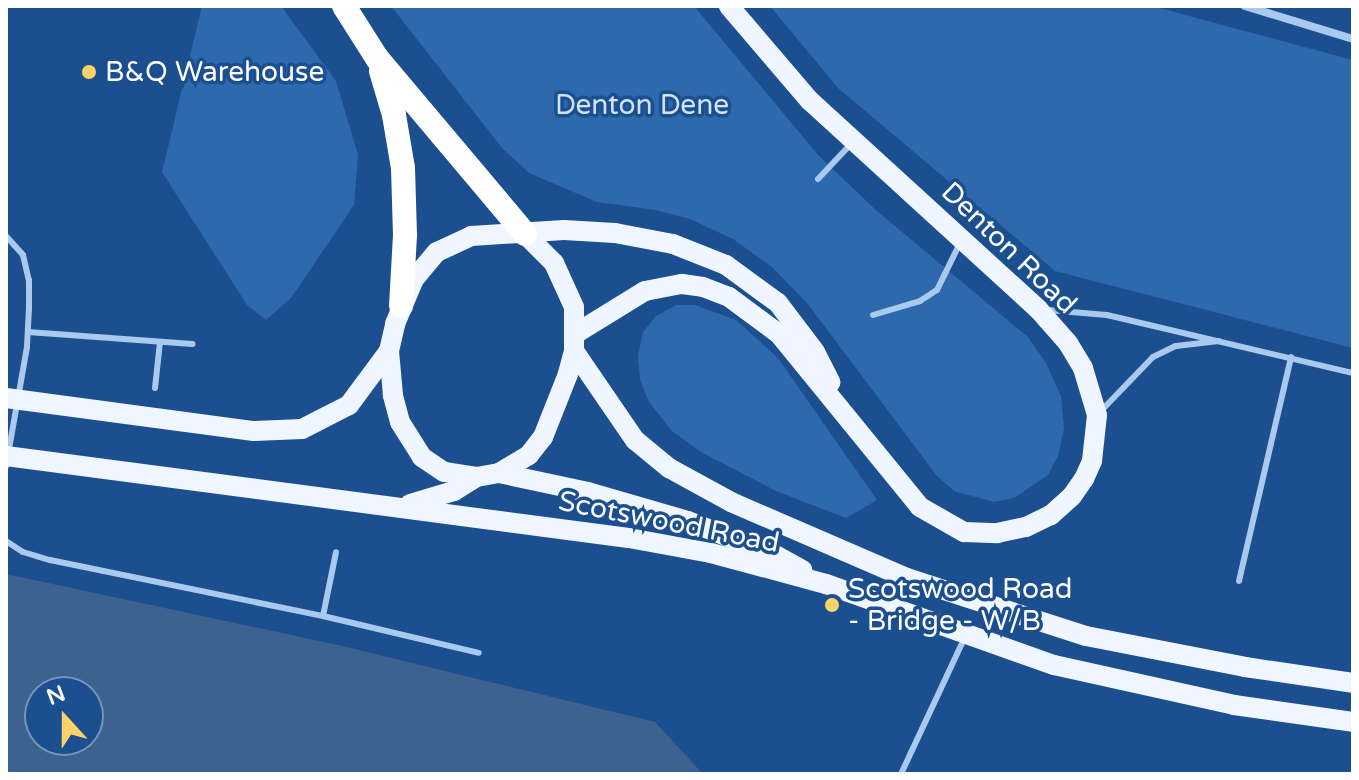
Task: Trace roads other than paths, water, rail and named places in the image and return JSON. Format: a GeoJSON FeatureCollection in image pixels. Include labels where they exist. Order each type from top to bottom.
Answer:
{"type":"FeatureCollection","features":[{"type":"Feature","properties":{"kind":"highway"},"geometry":{"type":"LineString","coordinates":[[344,6],[377,58],[525,234]]}},
{"type":"Feature","properties":{"kind":"highway"},"geometry":{"type":"LineString","coordinates":[[377,58],[394,115],[403,168],[405,235],[401,306]]}},
{"type":"Feature","properties":{"kind":"main road","name":"Denton Road"},"geometry":{"type":"LineString","coordinates":[[729,6],[786,76],[1038,309],[1068,343],[1083,368],[1097,415],[1092,461],[1072,496],[1051,515],[1026,527],[997,533],[964,532],[920,507],[887,470],[847,414]]}},
{"type":"Feature","properties":{"kind":"main road"},"geometry":{"type":"LineString","coordinates":[[525,234],[545,252],[565,283],[574,307],[574,342],[543,437],[529,455],[499,473],[476,477],[444,472],[413,446],[396,411],[389,351],[401,306],[419,272],[446,246],[485,233],[525,234],[564,230],[615,233],[673,244],[726,265],[778,303],[797,325],[847,414]]}},
{"type":"Feature","properties":{"kind":"main road"},"geometry":{"type":"LineString","coordinates":[[574,342],[645,291],[682,284],[703,287],[729,297],[779,334],[847,414]]}},
{"type":"Feature","properties":{"kind":"main road"},"geometry":{"type":"LineString","coordinates":[[574,342],[591,381],[635,440],[669,468],[731,502],[907,578],[1086,636],[1245,667],[1353,683]]}},
{"type":"Feature","properties":{"kind":"main road"},"geometry":{"type":"LineString","coordinates":[[12,399],[254,431],[302,429],[349,405],[389,351]]}},
{"type":"Feature","properties":{"kind":"main road","name":"Scotswood Road"},"geometry":{"type":"LineString","coordinates":[[7,459],[398,507],[647,541],[711,553],[826,584],[1054,665],[1234,705],[1353,722]]}},
{"type":"Feature","properties":{"kind":"main road"},"geometry":{"type":"LineString","coordinates":[[499,473],[588,492],[688,521],[777,556],[826,584]]}},
{"type":"Feature","properties":{"kind":"main road"},"geometry":{"type":"LineString","coordinates":[[398,507],[454,491],[476,477]]}},
{"type":"Feature","properties":{"kind":"street"},"geometry":{"type":"LineString","coordinates":[[1245,6],[1353,39]]}},
{"type":"Feature","properties":{"kind":"lane"},"geometry":{"type":"LineString","coordinates":[[818,179],[853,141]]}},
{"type":"Feature","properties":{"kind":"lane"},"geometry":{"type":"LineString","coordinates":[[6,236],[23,255],[29,280],[28,332],[12,399],[7,459]]}},
{"type":"Feature","properties":{"kind":"lane"},"geometry":{"type":"LineString","coordinates":[[873,315],[920,301],[937,290],[962,239]]}},
{"type":"Feature","properties":{"kind":"lane"},"geometry":{"type":"LineString","coordinates":[[1038,309],[1107,315],[1353,373]]}},
{"type":"Feature","properties":{"kind":"lane"},"geometry":{"type":"LineString","coordinates":[[28,332],[193,344]]}},
{"type":"Feature","properties":{"kind":"lane"},"geometry":{"type":"LineString","coordinates":[[1097,415],[1153,357],[1176,346],[1226,341]]}},
{"type":"Feature","properties":{"kind":"lane"},"geometry":{"type":"LineString","coordinates":[[155,388],[160,342]]}},
{"type":"Feature","properties":{"kind":"lane"},"geometry":{"type":"LineString","coordinates":[[1239,581],[1291,357]]}},
{"type":"Feature","properties":{"kind":"lane"},"geometry":{"type":"LineString","coordinates":[[6,541],[23,552],[50,560],[323,616],[479,653]]}},
{"type":"Feature","properties":{"kind":"lane"},"geometry":{"type":"LineString","coordinates":[[323,616],[336,552]]}},
{"type":"Feature","properties":{"kind":"lane"},"geometry":{"type":"LineString","coordinates":[[901,774],[967,634]]}},
{"type":"Feature","properties":{"kind":"place","name":"B&Q Warehouse"},"geometry":{"type":"Point","coordinates":[89,72]}},
{"type":"Feature","properties":{"kind":"place","name":"Scotswood Road - Bridge - W/B"},"geometry":{"type":"Point","coordinates":[832,605]}},
{"type":"Feature","properties":{"kind":"park label","name":"Denton Dene"},"geometry":{"type":"Point","coordinates":[642,105]}}]}
